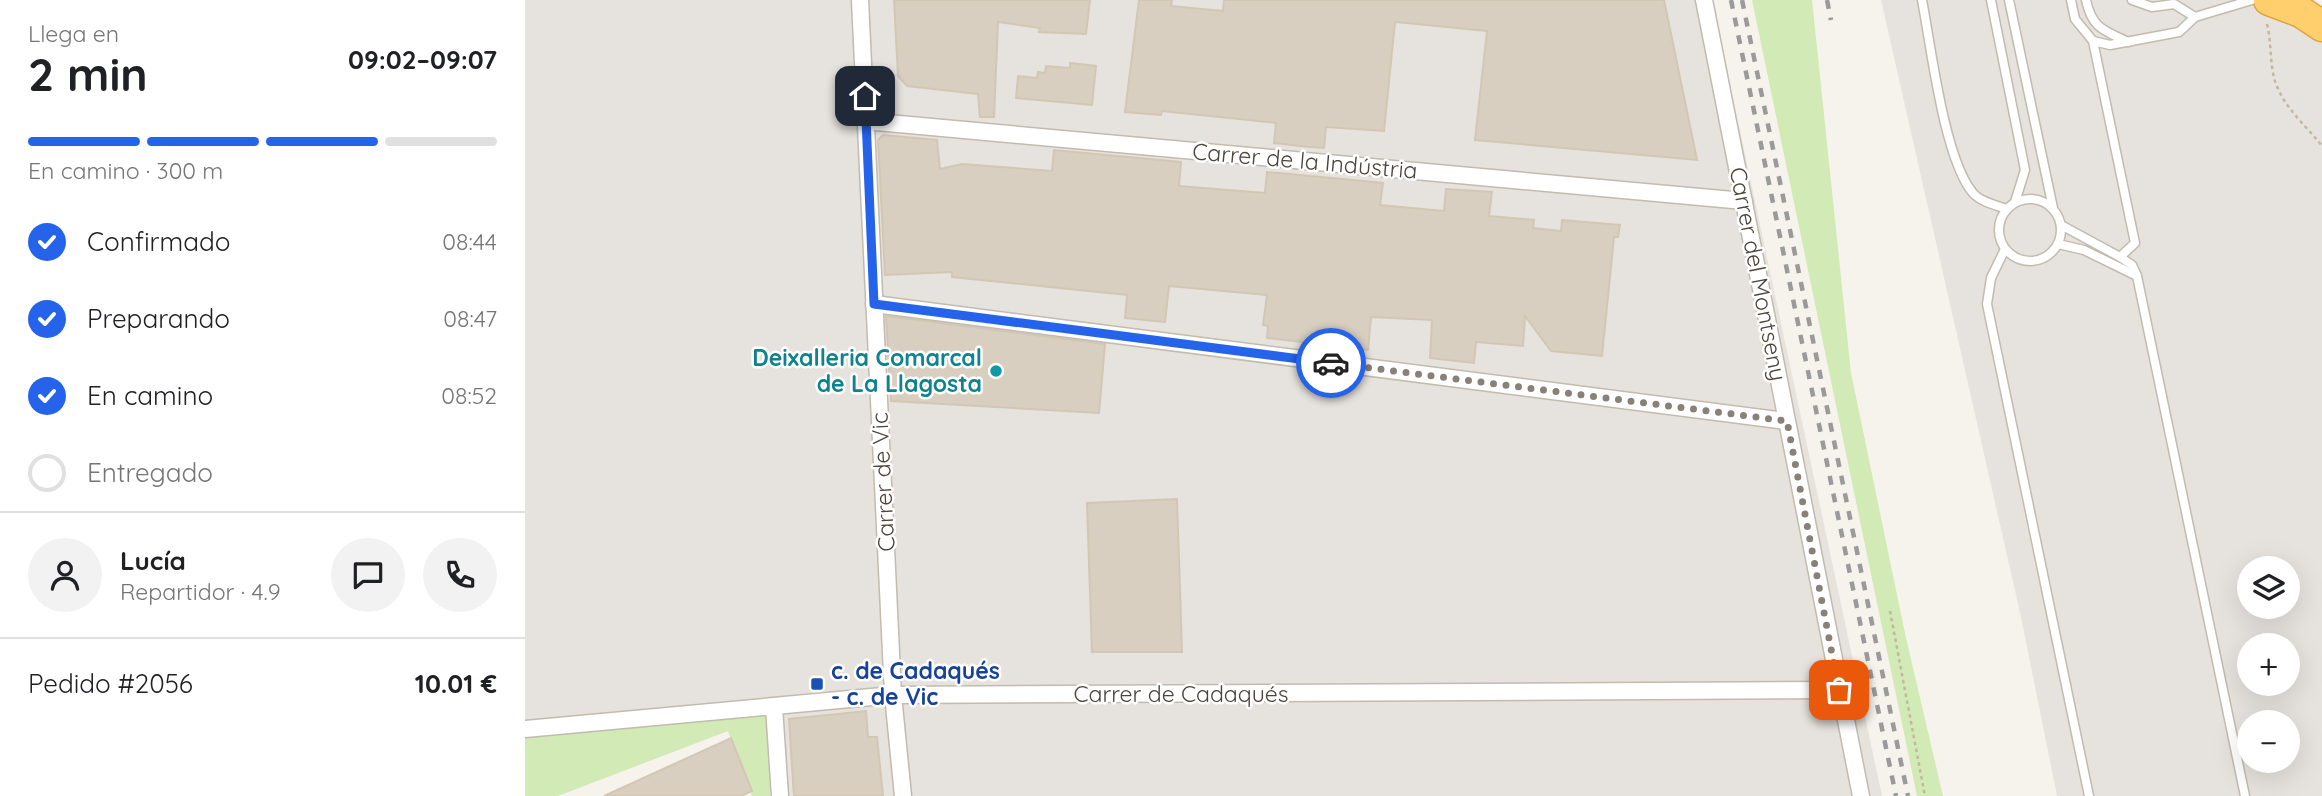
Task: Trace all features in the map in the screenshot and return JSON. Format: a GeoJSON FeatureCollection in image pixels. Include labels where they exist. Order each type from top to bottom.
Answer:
{"type":"FeatureCollection","features":[{"type":"Feature","properties":{"kind":"highway"},"geometry":{"type":"LineString","coordinates":[[2268,10],[2301,12],[2322,26]]}},
{"type":"Feature","properties":{"kind":"street","name":"Carrer de Vic"},"geometry":{"type":"LineString","coordinates":[[860,0],[893,695],[903,796]]}},
{"type":"Feature","properties":{"kind":"street","name":"Carrer del Montseny"},"geometry":{"type":"LineString","coordinates":[[1704,0],[1861,796]]}},
{"type":"Feature","properties":{"kind":"street","name":"Carrer de la Indústria"},"geometry":{"type":"LineString","coordinates":[[866,121],[1744,201]]}},
{"type":"Feature","properties":{"kind":"street"},"geometry":{"type":"LineString","coordinates":[[874,304],[1787,421]]}},
{"type":"Feature","properties":{"kind":"street","name":"Carrer de Cadaqués"},"geometry":{"type":"LineString","coordinates":[[525,729],[893,695],[1839,690]]}},
{"type":"Feature","properties":{"kind":"street"},"geometry":{"type":"LineString","coordinates":[[774,707],[780,796]]}},
{"type":"Feature","properties":{"kind":"lane"},"geometry":{"type":"LineString","coordinates":[[1921,0],[1949,135],[1961,171],[1973,194],[2007,209]]}},
{"type":"Feature","properties":{"kind":"lane"},"geometry":{"type":"LineString","coordinates":[[1991,0],[2025,170],[2015,202],[2007,209],[1999,229],[2005,249],[2014,257],[2035,261],[2044,258],[2058,244],[2061,225],[2053,208],[2009,0]]}},
{"type":"Feature","properties":{"kind":"lane"},"geometry":{"type":"LineString","coordinates":[[2071,0],[2075,19],[2093,41],[2136,243],[2120,257]]}},
{"type":"Feature","properties":{"kind":"lane"},"geometry":{"type":"LineString","coordinates":[[2086,0],[2090,19],[2104,30],[2129,42]]}},
{"type":"Feature","properties":{"kind":"lane"},"geometry":{"type":"LineString","coordinates":[[2132,0],[2152,7],[2174,4],[2195,17]]}},
{"type":"Feature","properties":{"kind":"lane"},"geometry":{"type":"LineString","coordinates":[[2093,41],[2110,45],[2179,32],[2195,17],[2252,0]]}},
{"type":"Feature","properties":{"kind":"lane"},"geometry":{"type":"LineString","coordinates":[[2015,202],[2035,199],[2053,208]]}},
{"type":"Feature","properties":{"kind":"lane"},"geometry":{"type":"LineString","coordinates":[[2061,225],[2132,265],[2137,276],[2245,796]]}},
{"type":"Feature","properties":{"kind":"lane"},"geometry":{"type":"LineString","coordinates":[[2058,244],[2084,250],[2137,276]]}},
{"type":"Feature","properties":{"kind":"lane"},"geometry":{"type":"LineString","coordinates":[[2005,249],[1991,278],[1987,304],[2089,796]]}},
{"type":"Feature","properties":{"kind":"path"},"geometry":{"type":"LineString","coordinates":[[2268,10],[2273,74],[2280,93],[2293,115],[2322,146]]}},
{"type":"Feature","properties":{"kind":"path"},"geometry":{"type":"LineString","coordinates":[[1890,611],[1925,796]]}},
{"type":"Feature","properties":{"kind":"shaded area"},"geometry":{"type":"Polygon","coordinates":[[[525,0],[1712,0],[1882,796],[782,796],[777,700],[525,723],[525,0]]]}},
{"type":"Feature","properties":{"kind":"shaded area"},"geometry":{"type":"Polygon","coordinates":[[[1881,0],[2277,0],[2322,43],[2322,796],[2057,796],[2021,617],[1881,0]]]}},
{"type":"Feature","properties":{"kind":"green space"},"geometry":{"type":"Polygon","coordinates":[[[1752,0],[1812,0],[1851,373],[1906,638],[1943,796],[1917,796],[1752,0]]]}},
{"type":"Feature","properties":{"kind":"green space"},"geometry":{"type":"Polygon","coordinates":[[[772,710],[770,796],[752,796],[728,731],[558,796],[525,796],[525,734],[772,710]]]}},
{"type":"Feature","properties":{"kind":"building"},"geometry":{"type":"Polygon","coordinates":[[[894,0],[1090,0],[1086,34],[1039,32],[1040,28],[998,22],[994,117],[980,117],[978,94],[907,86],[898,76],[894,0]]]}},
{"type":"Feature","properties":{"kind":"building"},"geometry":{"type":"Polygon","coordinates":[[[1139,0],[1172,0],[1171,6],[1223,11],[1224,0],[1664,0],[1697,160],[1475,140],[1487,31],[1395,22],[1384,131],[1326,127],[1324,148],[1310,147],[1274,143],[1276,123],[1162,111],[1161,115],[1125,112],[1139,0]]]}},
{"type":"Feature","properties":{"kind":"building"},"geometry":{"type":"Polygon","coordinates":[[[1070,63],[1096,66],[1092,105],[1016,98],[1018,76],[1037,78],[1038,72],[1045,73],[1046,66],[1070,68],[1070,63]]]}},
{"type":"Feature","properties":{"kind":"building"},"geometry":{"type":"Polygon","coordinates":[[[883,135],[937,140],[940,169],[962,164],[1052,171],[1054,150],[1181,162],[1179,186],[1265,193],[1267,172],[1279,173],[1383,183],[1380,205],[1444,211],[1446,189],[1492,192],[1489,216],[1534,220],[1533,228],[1561,231],[1562,220],[1620,225],[1618,237],[1614,237],[1602,356],[1551,351],[1525,316],[1523,346],[1476,342],[1474,363],[1430,358],[1432,320],[1371,317],[1368,350],[1267,338],[1268,326],[1263,325],[1267,295],[1169,286],[1165,322],[1125,318],[1127,295],[952,277],[952,272],[885,275],[878,140],[883,135]]]}},
{"type":"Feature","properties":{"kind":"building","name":"Deixalleria Comarcal de La Llagosta"},"geometry":{"type":"Polygon","coordinates":[[[886,316],[1105,344],[1099,413],[891,401],[886,316]]]}},
{"type":"Feature","properties":{"kind":"building"},"geometry":{"type":"Polygon","coordinates":[[[1177,499],[1182,652],[1092,652],[1087,503],[1177,499]]]}},
{"type":"Feature","properties":{"kind":"building"},"geometry":{"type":"Polygon","coordinates":[[[866,711],[868,737],[877,737],[883,796],[794,796],[789,719],[866,711]]]}},
{"type":"Feature","properties":{"kind":"building"},"geometry":{"type":"Polygon","coordinates":[[[731,738],[752,791],[741,796],[604,796],[731,738]]]}},
{"type":"Feature","properties":{"kind":"railway"},"geometry":{"type":"LineString","coordinates":[[1731,0],[1896,796]]}},
{"type":"Feature","properties":{"kind":"railway"},"geometry":{"type":"LineString","coordinates":[[1742,0],[1908,796]]}},
{"type":"Feature","properties":{"kind":"railway"},"geometry":{"type":"LineString","coordinates":[[1827,0],[1831,20]]}},
{"type":"Feature","properties":{"kind":"way so far"},"geometry":{"type":"LineString","coordinates":[[1331,363],[1787,421],[1839,690]]}},
{"type":"Feature","properties":{"kind":"place","name":"Deixalleria Comarcal de La Llagosta"},"geometry":{"type":"Point","coordinates":[996,371]}},
{"type":"Feature","properties":{"kind":"place","name":"c. de Cadaqués - c. de Vic"},"geometry":{"type":"Point","coordinates":[817,684]}},
{"type":"Feature","properties":{"kind":"route"},"geometry":{"type":"LineString","coordinates":[[865,96],[874,304],[1331,363]]}}]}
